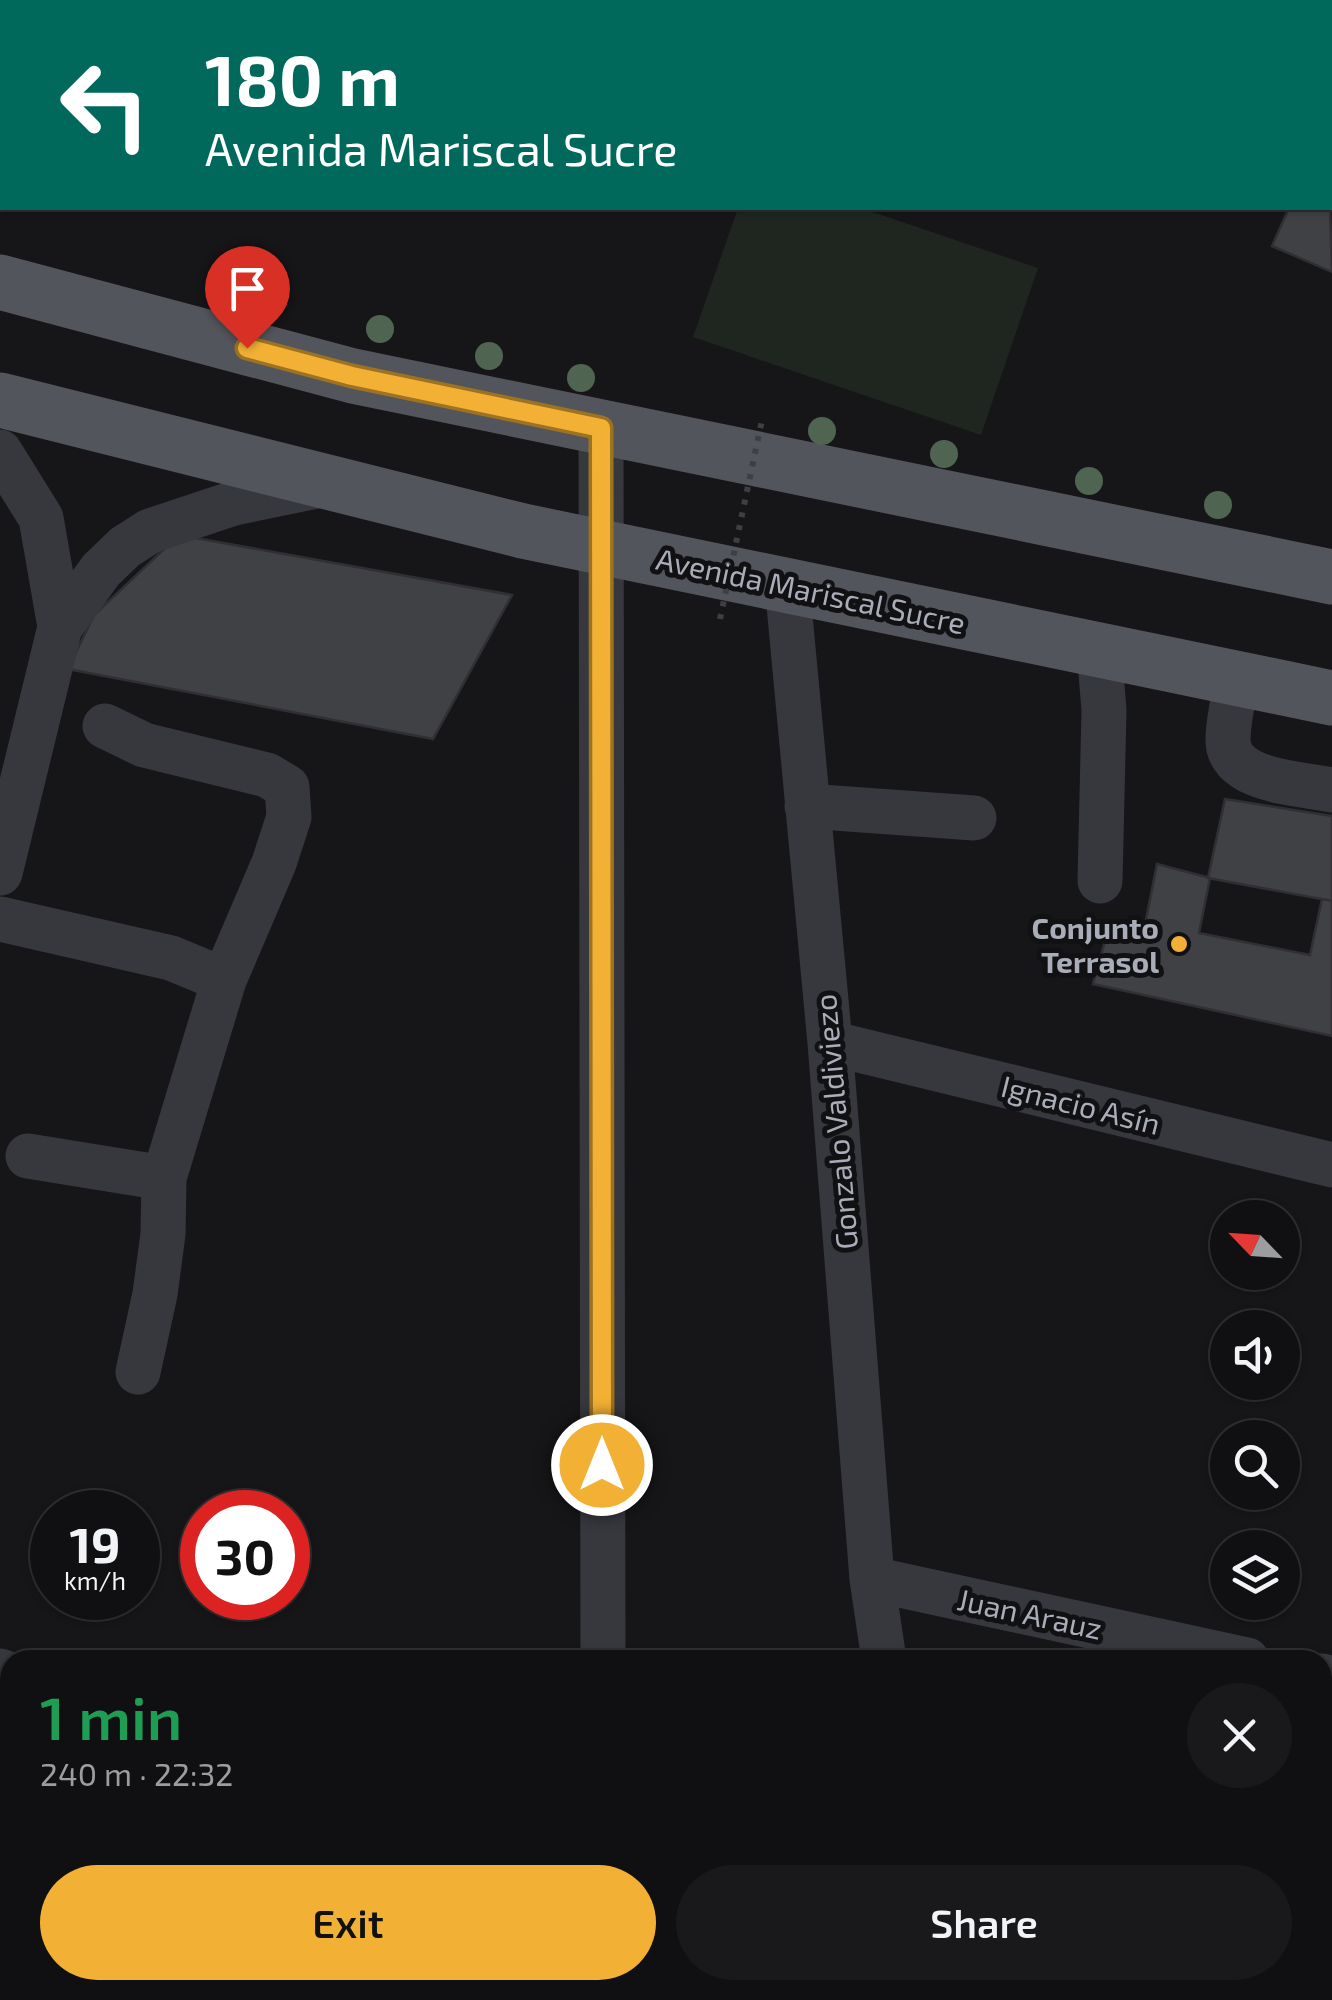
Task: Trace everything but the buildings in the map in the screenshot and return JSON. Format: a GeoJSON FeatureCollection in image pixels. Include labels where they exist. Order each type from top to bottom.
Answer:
{"type":"FeatureCollection","features":[{"type":"Feature","properties":{"kind":"main road"},"geometry":{"type":"LineString","coordinates":[[0,282],[352,376],[1332,577]]}},
{"type":"Feature","properties":{"kind":"main road","name":"Avenida Mariscal Sucre"},"geometry":{"type":"LineString","coordinates":[[0,400],[601,548],[1332,698]]}},
{"type":"Feature","properties":{"kind":"street"},"geometry":{"type":"LineString","coordinates":[[601,428],[602,1650]]}},
{"type":"Feature","properties":{"kind":"street"},"geometry":{"type":"LineString","coordinates":[[0,452],[40,518],[60,627]]}},
{"type":"Feature","properties":{"kind":"street"},"geometry":{"type":"LineString","coordinates":[[0,872],[60,627],[101,570],[125,547],[150,532],[234,503],[335,482]]}},
{"type":"Feature","properties":{"kind":"street","name":"Gonzalo Valdiviezo"},"geometry":{"type":"LineString","coordinates":[[787,584],[830,1043],[872,1578],[883,1650]]}},
{"type":"Feature","properties":{"kind":"street"},"geometry":{"type":"LineString","coordinates":[[1099,649],[1104,710],[1100,881]]}},
{"type":"Feature","properties":{"kind":"street"},"geometry":{"type":"LineString","coordinates":[[1237,678],[1228,741],[1231,758],[1246,772],[1332,790]]}},
{"type":"Feature","properties":{"kind":"street"},"geometry":{"type":"LineString","coordinates":[[105,726],[144,744],[268,775],[287,787],[289,817],[224,980],[164,1178],[163,1234],[155,1294],[138,1372]]}},
{"type":"Feature","properties":{"kind":"street"},"geometry":{"type":"LineString","coordinates":[[808,806],[974,818]]}},
{"type":"Feature","properties":{"kind":"street"},"geometry":{"type":"LineString","coordinates":[[0,919],[171,958],[224,980]]}},
{"type":"Feature","properties":{"kind":"street","name":"Ignacio Asín"},"geometry":{"type":"LineString","coordinates":[[830,1043],[1332,1166]]}},
{"type":"Feature","properties":{"kind":"street"},"geometry":{"type":"LineString","coordinates":[[28,1156],[164,1178]]}},
{"type":"Feature","properties":{"kind":"street","name":"Juan Arauz"},"geometry":{"type":"LineString","coordinates":[[872,1578],[1201,1650]]}},
{"type":"Feature","properties":{"kind":"path"},"geometry":{"type":"LineString","coordinates":[[720,619],[762,420]]}},
{"type":"Feature","properties":{"kind":"shaded area"},"geometry":{"type":"Polygon","coordinates":[[[737,210],[867,210],[1038,268],[981,435],[693,337],[737,210]]]}},
{"type":"Feature","properties":{"kind":"place","name":"Conjunto Terrasol"},"geometry":{"type":"Point","coordinates":[1179,944]}},
{"type":"Feature","properties":{"kind":"route"},"geometry":{"type":"LineString","coordinates":[[247,348],[352,376],[601,428],[602,1465]]}}]}
